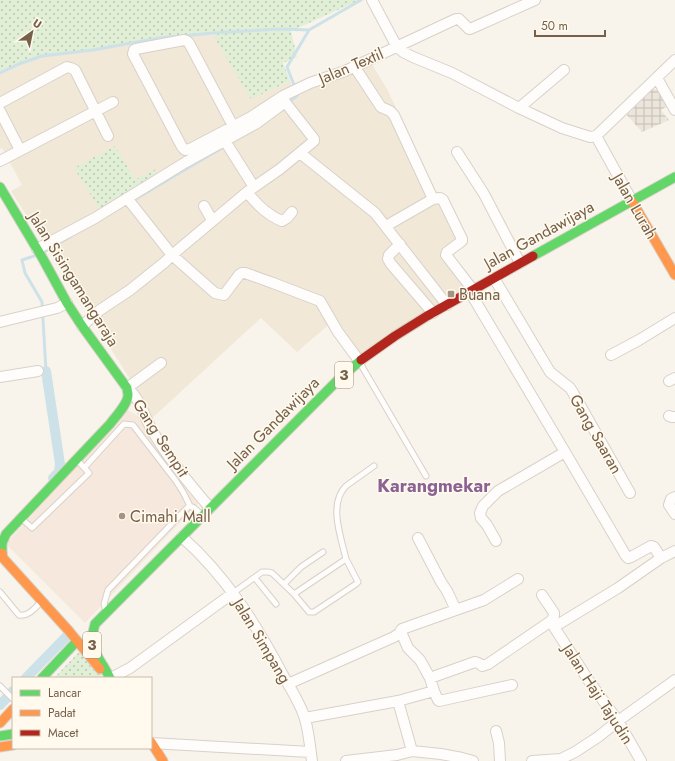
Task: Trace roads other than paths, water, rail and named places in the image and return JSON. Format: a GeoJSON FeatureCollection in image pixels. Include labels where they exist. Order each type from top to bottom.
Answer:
{"type":"FeatureCollection","features":[{"type":"Feature","properties":{"kind":"main road","name":"Jalan Gandawijaya"},"geometry":{"type":"LineString","coordinates":[[109,677],[95,652],[92,632],[95,624],[337,381],[385,343],[433,313],[675,177]]}},
{"type":"Feature","properties":{"kind":"main road","name":"Jalan Sisingamangaraja"},"geometry":{"type":"LineString","coordinates":[[0,187],[67,303],[127,388]]}},
{"type":"Feature","properties":{"kind":"main road","name":"Jalan Lurah"},"geometry":{"type":"LineString","coordinates":[[632,201],[675,275]]}},
{"type":"Feature","properties":{"kind":"main road"},"geometry":{"type":"LineString","coordinates":[[109,677],[96,665],[69,631],[1,555],[2,539],[110,424],[127,400],[127,388]]}},
{"type":"Feature","properties":{"kind":"main road"},"geometry":{"type":"LineString","coordinates":[[43,677],[77,641]]}},
{"type":"Feature","properties":{"kind":"main road"},"geometry":{"type":"LineString","coordinates":[[0,723],[12,710]]}},
{"type":"Feature","properties":{"kind":"main road"},"geometry":{"type":"LineString","coordinates":[[0,736],[12,734]]}},
{"type":"Feature","properties":{"kind":"main road"},"geometry":{"type":"LineString","coordinates":[[152,744],[163,761]]}},
{"type":"Feature","properties":{"kind":"main road"},"geometry":{"type":"LineString","coordinates":[[0,747],[12,745]]}},
{"type":"Feature","properties":{"kind":"street"},"geometry":{"type":"LineString","coordinates":[[372,0],[397,46],[403,52],[452,73],[519,108],[562,128],[590,137],[596,136],[675,60]]}},
{"type":"Feature","properties":{"kind":"street","name":"Jalan Textil"},"geometry":{"type":"LineString","coordinates":[[233,126],[187,41],[184,40],[134,50],[133,54],[182,147],[185,150],[190,149],[251,117],[283,96],[310,83],[344,71],[456,19],[459,19],[470,29],[535,0]]}},
{"type":"Feature","properties":{"kind":"street"},"geometry":{"type":"LineString","coordinates":[[354,66],[381,107],[390,111],[394,115],[433,199]]}},
{"type":"Feature","properties":{"kind":"street"},"geometry":{"type":"LineString","coordinates":[[0,103],[67,67],[71,68],[75,70],[108,136]]}},
{"type":"Feature","properties":{"kind":"street"},"geometry":{"type":"LineString","coordinates":[[519,108],[564,70]]}},
{"type":"Feature","properties":{"kind":"street"},"geometry":{"type":"LineString","coordinates":[[657,78],[675,110]]}},
{"type":"Feature","properties":{"kind":"street"},"geometry":{"type":"LineString","coordinates":[[40,254],[186,162],[257,123],[305,86]]}},
{"type":"Feature","properties":{"kind":"street"},"geometry":{"type":"LineString","coordinates":[[0,161],[113,102]]}},
{"type":"Feature","properties":{"kind":"street"},"geometry":{"type":"LineString","coordinates":[[82,326],[100,310],[130,290],[166,262],[212,220],[280,169],[314,141],[285,102]]}},
{"type":"Feature","properties":{"kind":"street"},"geometry":{"type":"LineString","coordinates":[[0,111],[20,150]]}},
{"type":"Feature","properties":{"kind":"street","name":"Jalan Lurah"},"geometry":{"type":"LineString","coordinates":[[596,136],[632,201]]}},
{"type":"Feature","properties":{"kind":"street"},"geometry":{"type":"LineString","coordinates":[[225,141],[260,207],[276,219],[282,221],[292,212]]}},
{"type":"Feature","properties":{"kind":"street"},"geometry":{"type":"LineString","coordinates":[[300,152],[375,212],[447,305]]}},
{"type":"Feature","properties":{"kind":"street"},"geometry":{"type":"LineString","coordinates":[[457,152],[484,194],[520,263]]}},
{"type":"Feature","properties":{"kind":"street"},"geometry":{"type":"LineString","coordinates":[[127,198],[172,255],[215,293],[224,294],[242,273],[320,301],[338,332],[360,362]]}},
{"type":"Feature","properties":{"kind":"street"},"geometry":{"type":"LineString","coordinates":[[386,226],[433,199],[439,198],[443,200],[462,241],[447,252],[446,255],[471,291],[626,556],[628,558],[652,546],[661,558]]}},
{"type":"Feature","properties":{"kind":"street"},"geometry":{"type":"LineString","coordinates":[[0,208],[9,203]]}},
{"type":"Feature","properties":{"kind":"street"},"geometry":{"type":"LineString","coordinates":[[204,206],[212,220]]}},
{"type":"Feature","properties":{"kind":"street"},"geometry":{"type":"LineString","coordinates":[[400,244],[388,258],[391,264],[433,313]]}},
{"type":"Feature","properties":{"kind":"street","name":"Gang Saaran"},"geometry":{"type":"LineString","coordinates":[[494,278],[550,372],[572,391],[630,493]]}},
{"type":"Feature","properties":{"kind":"street"},"geometry":{"type":"LineString","coordinates":[[0,322],[58,308],[67,303]]}},
{"type":"Feature","properties":{"kind":"street"},"geometry":{"type":"LineString","coordinates":[[611,355],[675,318]]}},
{"type":"Feature","properties":{"kind":"street"},"geometry":{"type":"LineString","coordinates":[[127,388],[161,363]]}},
{"type":"Feature","properties":{"kind":"street"},"geometry":{"type":"LineString","coordinates":[[0,377],[38,371]]}},
{"type":"Feature","properties":{"kind":"street","name":"Gang Sempit"},"geometry":{"type":"LineString","coordinates":[[127,388],[133,394],[144,411],[151,428],[170,457],[210,508]]}},
{"type":"Feature","properties":{"kind":"street"},"geometry":{"type":"LineString","coordinates":[[496,541],[480,513],[483,506],[498,491],[565,452]]}},
{"type":"Feature","properties":{"kind":"street"},"geometry":{"type":"LineString","coordinates":[[675,497],[671,499],[669,505],[675,514]]}},
{"type":"Feature","properties":{"kind":"street","name":"Jalan Simpang"},"geometry":{"type":"LineString","coordinates":[[182,537],[209,563],[233,593],[263,638],[305,718],[311,757]]}},
{"type":"Feature","properties":{"kind":"street"},"geometry":{"type":"LineString","coordinates":[[418,538],[456,610]]}},
{"type":"Feature","properties":{"kind":"street"},"geometry":{"type":"LineString","coordinates":[[430,678],[474,662],[482,666],[488,664],[553,624],[618,588],[661,558],[675,552]]}},
{"type":"Feature","properties":{"kind":"street"},"geometry":{"type":"LineString","coordinates":[[288,684],[394,637],[401,632],[402,629],[484,600],[518,579]]}},
{"type":"Feature","properties":{"kind":"street"},"geometry":{"type":"LineString","coordinates":[[112,677],[130,668],[233,593]]}},
{"type":"Feature","properties":{"kind":"street"},"geometry":{"type":"LineString","coordinates":[[542,595],[554,613],[553,624]]}},
{"type":"Feature","properties":{"kind":"street","name":"Jalan Haji Tajudin"},"geometry":{"type":"LineString","coordinates":[[553,624],[589,680],[618,721],[641,761]]}},
{"type":"Feature","properties":{"kind":"street"},"geometry":{"type":"LineString","coordinates":[[401,632],[408,648],[420,660],[430,678],[434,692],[439,701],[512,685]]}},
{"type":"Feature","properties":{"kind":"street"},"geometry":{"type":"LineString","coordinates":[[532,761],[561,760],[598,738],[618,721],[675,680]]}},
{"type":"Feature","properties":{"kind":"street"},"geometry":{"type":"LineString","coordinates":[[305,718],[398,701],[434,692]]}},
{"type":"Feature","properties":{"kind":"street"},"geometry":{"type":"LineString","coordinates":[[398,701],[412,751]]}},
{"type":"Feature","properties":{"kind":"street"},"geometry":{"type":"LineString","coordinates":[[496,731],[499,743],[500,761]]}},
{"type":"Feature","properties":{"kind":"street"},"geometry":{"type":"LineString","coordinates":[[152,742],[311,757]]}},
{"type":"Feature","properties":{"kind":"street"},"geometry":{"type":"LineString","coordinates":[[346,761],[397,755],[412,751],[441,754],[473,761]]}},
{"type":"Feature","properties":{"kind":"lane"},"geometry":{"type":"LineString","coordinates":[[360,362],[426,476]]}},
{"type":"Feature","properties":{"kind":"lane"},"geometry":{"type":"LineString","coordinates":[[84,468],[124,424],[133,425],[176,481],[190,506],[192,506],[202,516]]}},
{"type":"Feature","properties":{"kind":"lane"},"geometry":{"type":"LineString","coordinates":[[21,518],[32,528],[89,473],[76,459]]}},
{"type":"Feature","properties":{"kind":"lane"},"geometry":{"type":"LineString","coordinates":[[233,593],[262,572],[268,572],[272,573],[284,584],[309,612],[314,612],[356,584],[358,582],[346,559],[337,519],[337,504],[342,490],[374,466]]}},
{"type":"Feature","properties":{"kind":"lane"},"geometry":{"type":"LineString","coordinates":[[106,613],[104,604],[108,590],[190,506]]}},
{"type":"Feature","properties":{"kind":"lane"},"geometry":{"type":"LineString","coordinates":[[284,584],[301,567],[323,552]]}},
{"type":"Feature","properties":{"kind":"lane"},"geometry":{"type":"LineString","coordinates":[[294,594],[346,559]]}},
{"type":"Feature","properties":{"kind":"lane"},"geometry":{"type":"LineString","coordinates":[[255,578],[276,604]]}},
{"type":"Feature","properties":{"kind":"lane"},"geometry":{"type":"LineString","coordinates":[[0,592],[19,615],[23,616],[27,615],[42,601]]}},
{"type":"Feature","properties":{"kind":"lane"},"geometry":{"type":"LineString","coordinates":[[0,686],[12,699]]}},
{"type":"Feature","properties":{"kind":"waterway"},"geometry":{"type":"LineString","coordinates":[[183,36],[279,29],[309,30],[361,0]]}},
{"type":"Feature","properties":{"kind":"waterway"},"geometry":{"type":"LineString","coordinates":[[288,103],[298,95],[287,67],[309,30]]}},
{"type":"Feature","properties":{"kind":"waterway"},"geometry":{"type":"LineString","coordinates":[[0,73],[19,64],[42,56],[93,50],[178,36]]}},
{"type":"Feature","properties":{"kind":"waterway"},"geometry":{"type":"LineString","coordinates":[[134,200],[222,148]]}},
{"type":"Feature","properties":{"kind":"waterway"},"geometry":{"type":"LineString","coordinates":[[44,252],[70,237]]}},
{"type":"Feature","properties":{"kind":"waterway"},"geometry":{"type":"LineString","coordinates":[[37,255],[22,260],[25,273],[42,302],[46,371]]}},
{"type":"Feature","properties":{"kind":"waterway"},"geometry":{"type":"LineString","coordinates":[[46,371],[60,464],[59,472],[53,478]]}},
{"type":"Feature","properties":{"kind":"waterway"},"geometry":{"type":"LineString","coordinates":[[27,677],[66,637]]}},
{"type":"Feature","properties":{"kind":"waterway"},"geometry":{"type":"LineString","coordinates":[[0,705],[12,692]]}},
{"type":"Feature","properties":{"kind":"place","name":"Buana"},"geometry":{"type":"Point","coordinates":[451,294]}},
{"type":"Feature","properties":{"kind":"place","name":"Cimahi Mall"},"geometry":{"type":"Point","coordinates":[122,516]}},
{"type":"Feature","properties":{"kind":"district","name":"Karangmekar"},"geometry":{"type":"Point","coordinates":[434,486]}}]}
